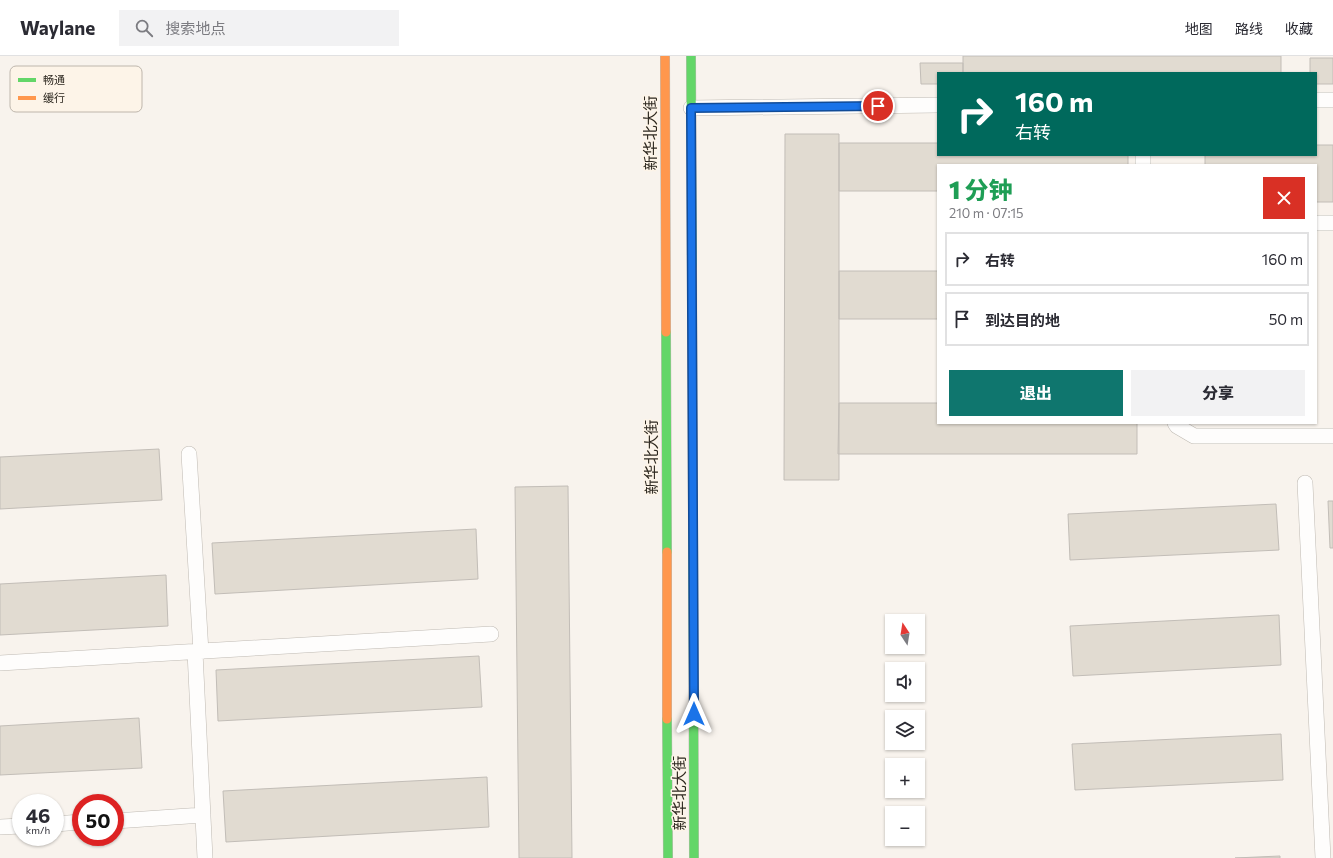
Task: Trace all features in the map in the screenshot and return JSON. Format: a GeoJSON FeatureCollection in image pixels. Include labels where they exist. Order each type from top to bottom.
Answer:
{"type":"FeatureCollection","features":[{"type":"Feature","properties":{"kind":"main road","name":"新华北大街"},"geometry":{"type":"LineString","coordinates":[[665,56],[668,858]]}},
{"type":"Feature","properties":{"kind":"main road","name":"新华北大街"},"geometry":{"type":"LineString","coordinates":[[691,56],[694,858]]}},
{"type":"Feature","properties":{"kind":"lane"},"geometry":{"type":"LineString","coordinates":[[1317,100],[1333,100]]}},
{"type":"Feature","properties":{"kind":"lane"},"geometry":{"type":"LineString","coordinates":[[691,108],[937,105]]}},
{"type":"Feature","properties":{"kind":"lane"},"geometry":{"type":"LineString","coordinates":[[1317,223],[1333,223]]}},
{"type":"Feature","properties":{"kind":"lane"},"geometry":{"type":"LineString","coordinates":[[1175,424],[1176,426],[1194,436],[1333,436]]}},
{"type":"Feature","properties":{"kind":"lane"},"geometry":{"type":"LineString","coordinates":[[189,454],[205,858]]}},
{"type":"Feature","properties":{"kind":"lane"},"geometry":{"type":"LineString","coordinates":[[1305,483],[1323,858]]}},
{"type":"Feature","properties":{"kind":"lane"},"geometry":{"type":"LineString","coordinates":[[0,664],[491,634]]}},
{"type":"Feature","properties":{"kind":"lane"},"geometry":{"type":"LineString","coordinates":[[124,819],[203,815]]}},
{"type":"Feature","properties":{"kind":"lane"},"geometry":{"type":"LineString","coordinates":[[0,827],[12,826]]}},
{"type":"Feature","properties":{"kind":"building"},"geometry":{"type":"Polygon","coordinates":[[[963,56],[1281,56],[1281,72],[963,72],[963,56]]]}},
{"type":"Feature","properties":{"kind":"building"},"geometry":{"type":"Polygon","coordinates":[[[1310,58],[1333,58],[1333,84],[1317,84],[1317,72],[1310,72],[1310,58]]]}},
{"type":"Feature","properties":{"kind":"building"},"geometry":{"type":"Polygon","coordinates":[[[920,63],[963,63],[963,72],[937,72],[937,84],[921,84],[920,63]]]}},
{"type":"Feature","properties":{"kind":"building"},"geometry":{"type":"Polygon","coordinates":[[[785,134],[839,134],[839,480],[784,480],[785,134]]]}},
{"type":"Feature","properties":{"kind":"building"},"geometry":{"type":"Polygon","coordinates":[[[839,143],[937,143],[937,156],[1128,156],[1128,164],[937,164],[937,191],[839,191],[839,143]]]}},
{"type":"Feature","properties":{"kind":"building"},"geometry":{"type":"Polygon","coordinates":[[[1317,145],[1333,145],[1333,202],[1317,202],[1317,164],[1205,164],[1205,156],[1317,156],[1317,145]]]}},
{"type":"Feature","properties":{"kind":"building"},"geometry":{"type":"Polygon","coordinates":[[[839,271],[937,271],[937,319],[839,319],[839,271]]]}},
{"type":"Feature","properties":{"kind":"building"},"geometry":{"type":"Polygon","coordinates":[[[839,403],[937,403],[937,424],[1137,424],[1137,454],[838,454],[839,403]]]}},
{"type":"Feature","properties":{"kind":"building"},"geometry":{"type":"Polygon","coordinates":[[[159,449],[162,500],[0,509],[0,457],[159,449]]]}},
{"type":"Feature","properties":{"kind":"building"},"geometry":{"type":"Polygon","coordinates":[[[568,486],[572,858],[519,858],[515,487],[568,486]]]}},
{"type":"Feature","properties":{"kind":"building"},"geometry":{"type":"Polygon","coordinates":[[[1328,501],[1333,501],[1333,548],[1330,548],[1328,501]]]}},
{"type":"Feature","properties":{"kind":"building"},"geometry":{"type":"Polygon","coordinates":[[[1276,504],[1279,550],[1070,560],[1068,514],[1276,504]]]}},
{"type":"Feature","properties":{"kind":"building"},"geometry":{"type":"Polygon","coordinates":[[[476,529],[478,579],[215,594],[212,543],[476,529]]]}},
{"type":"Feature","properties":{"kind":"building"},"geometry":{"type":"Polygon","coordinates":[[[166,575],[168,626],[0,635],[0,584],[166,575]]]}},
{"type":"Feature","properties":{"kind":"building"},"geometry":{"type":"Polygon","coordinates":[[[1279,615],[1281,665],[1073,676],[1070,626],[1279,615]]]}},
{"type":"Feature","properties":{"kind":"building"},"geometry":{"type":"Polygon","coordinates":[[[479,656],[482,707],[218,721],[216,670],[479,656]]]}},
{"type":"Feature","properties":{"kind":"building"},"geometry":{"type":"Polygon","coordinates":[[[139,718],[142,768],[0,775],[0,726],[139,718]]]}},
{"type":"Feature","properties":{"kind":"building"},"geometry":{"type":"Polygon","coordinates":[[[1281,734],[1283,780],[1075,790],[1072,744],[1281,734]]]}},
{"type":"Feature","properties":{"kind":"building"},"geometry":{"type":"Polygon","coordinates":[[[487,777],[489,827],[226,842],[223,791],[487,777]]]}},
{"type":"Feature","properties":{"kind":"building"},"geometry":{"type":"Polygon","coordinates":[[[1280,856],[1280,858],[1235,858],[1280,856]]]}},
{"type":"Feature","properties":{"kind":"traffic: fast"},"geometry":{"type":"LineString","coordinates":[[691,56],[692,266]]}},
{"type":"Feature","properties":{"kind":"traffic: fast"},"geometry":{"type":"LineString","coordinates":[[666,332],[667,552]]}},
{"type":"Feature","properties":{"kind":"traffic: fast"},"geometry":{"type":"LineString","coordinates":[[693,526],[694,858]]}},
{"type":"Feature","properties":{"kind":"traffic: fast"},"geometry":{"type":"LineString","coordinates":[[667,719],[668,858]]}},
{"type":"Feature","properties":{"kind":"traffic: slow"},"geometry":{"type":"LineString","coordinates":[[665,56],[666,332]]}},
{"type":"Feature","properties":{"kind":"traffic: slow"},"geometry":{"type":"LineString","coordinates":[[692,266],[693,526]]}},
{"type":"Feature","properties":{"kind":"traffic: slow"},"geometry":{"type":"LineString","coordinates":[[667,552],[667,719]]}},
{"type":"Feature","properties":{"kind":"route"},"geometry":{"type":"LineString","coordinates":[[694,714],[691,108],[878,106]]}}]}
